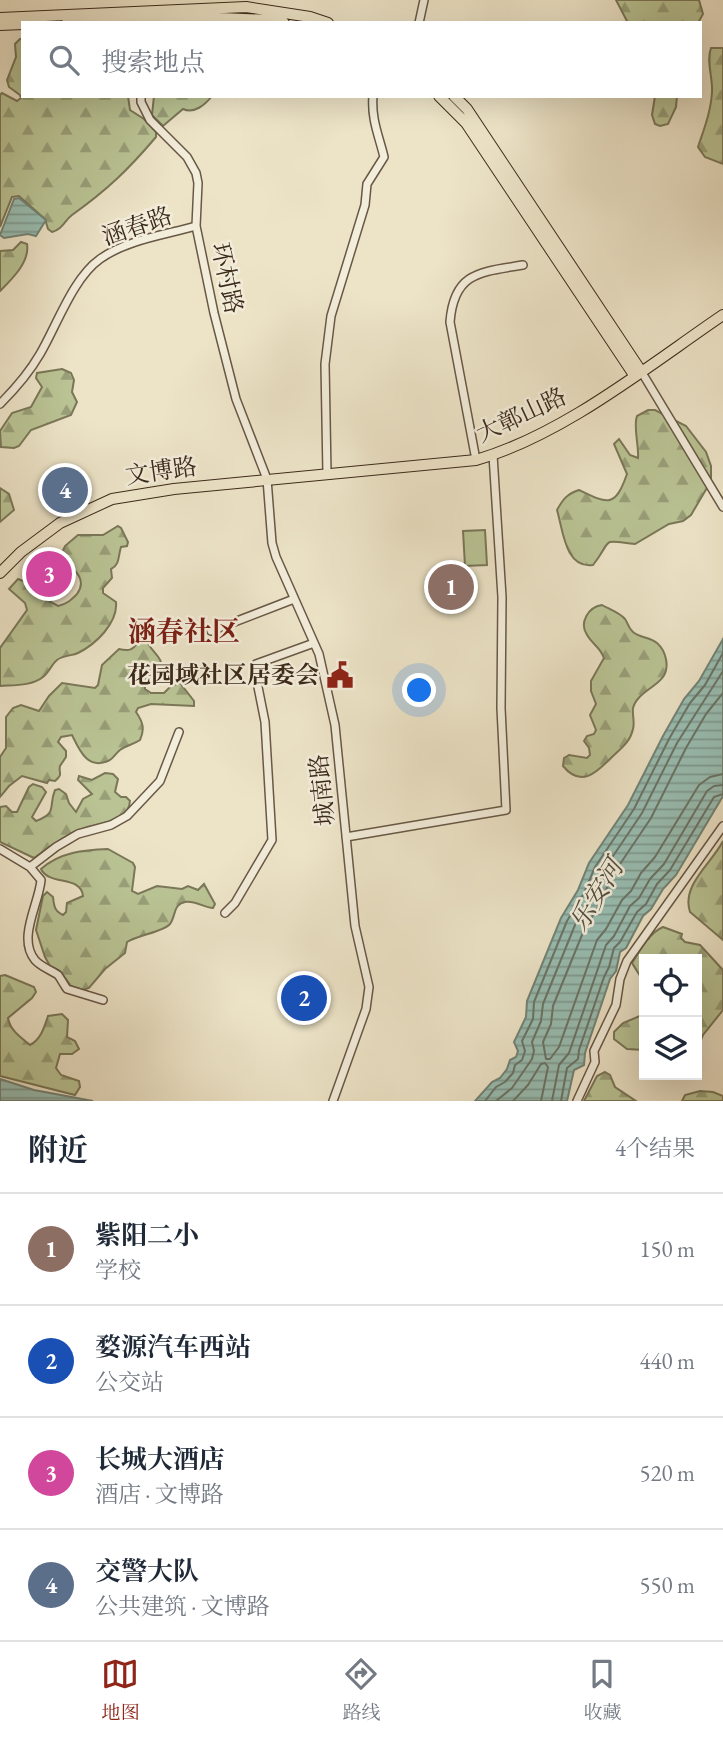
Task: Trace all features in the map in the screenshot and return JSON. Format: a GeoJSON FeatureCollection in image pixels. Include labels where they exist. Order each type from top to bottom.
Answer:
{"type":"FeatureCollection","features":[{"type":"Feature","properties":{"kind":"main road"},"geometry":{"type":"LineString","coordinates":[[100,21],[246,7],[322,21]]}},
{"type":"Feature","properties":{"kind":"main road"},"geometry":{"type":"LineString","coordinates":[[0,18],[220,18],[275,21]]}},
{"type":"Feature","properties":{"kind":"main road"},"geometry":{"type":"LineString","coordinates":[[0,25],[21,24]]}},
{"type":"Feature","properties":{"kind":"main road"},"geometry":{"type":"LineString","coordinates":[[441,98],[466,123],[637,373]]}},
{"type":"Feature","properties":{"kind":"main road"},"geometry":{"type":"LineString","coordinates":[[456,98],[467,109],[637,373]]}},
{"type":"Feature","properties":{"kind":"main road","name":"大鄣山路"},"geometry":{"type":"LineString","coordinates":[[267,479],[476,460],[505,452],[579,412],[723,315]]}},
{"type":"Feature","properties":{"kind":"main road","name":"文博路"},"geometry":{"type":"LineString","coordinates":[[0,573],[21,552],[60,523],[112,499],[174,488],[267,479]]}},
{"type":"Feature","properties":{"kind":"street"},"geometry":{"type":"LineString","coordinates":[[419,21],[424,0]]}},
{"type":"Feature","properties":{"kind":"street","name":"环村路"},"geometry":{"type":"LineString","coordinates":[[142,98],[150,120],[187,157],[196,173],[196,226],[226,365],[267,479]]}},
{"type":"Feature","properties":{"kind":"street"},"geometry":{"type":"LineString","coordinates":[[327,474],[325,364],[331,316],[365,205],[367,184],[384,157],[375,131],[373,98]]}},
{"type":"Feature","properties":{"kind":"street","name":"涵春路"},"geometry":{"type":"LineString","coordinates":[[0,404],[16,388],[39,355],[82,278],[98,260],[119,248],[196,226]]}},
{"type":"Feature","properties":{"kind":"street"},"geometry":{"type":"LineString","coordinates":[[476,460],[450,322],[453,299],[477,272],[523,265]]}},
{"type":"Feature","properties":{"kind":"street"},"geometry":{"type":"LineString","coordinates":[[637,373],[723,507]]}},
{"type":"Feature","properties":{"kind":"street"},"geometry":{"type":"LineString","coordinates":[[346,837],[506,810],[501,708],[502,597],[493,455]]}},
{"type":"Feature","properties":{"kind":"street","name":"城南路"},"geometry":{"type":"LineString","coordinates":[[267,479],[272,543],[319,654],[335,725],[355,926],[368,976],[369,998],[333,1101]]}},
{"type":"Feature","properties":{"kind":"street"},"geometry":{"type":"LineString","coordinates":[[211,631],[294,599]]}},
{"type":"Feature","properties":{"kind":"street"},"geometry":{"type":"LineString","coordinates":[[225,914],[235,903],[272,840],[265,722],[254,667],[314,643]]}},
{"type":"Feature","properties":{"kind":"street"},"geometry":{"type":"LineString","coordinates":[[30,867],[78,834],[111,825],[127,816],[160,780],[179,732]]}},
{"type":"Feature","properties":{"kind":"street"},"geometry":{"type":"LineString","coordinates":[[577,1101],[594,1062],[594,1051],[616,1005],[620,979],[628,961],[723,826]]}},
{"type":"Feature","properties":{"kind":"street"},"geometry":{"type":"LineString","coordinates":[[0,849],[30,867],[41,880],[32,910],[29,935],[35,961],[59,976],[67,989],[103,1000]]}},
{"type":"Feature","properties":{"kind":"green space"},"geometry":{"type":"Polygon","coordinates":[[[616,0],[699,0],[703,14],[699,21],[627,21],[616,0]]]}},
{"type":"Feature","properties":{"kind":"green space"},"geometry":{"type":"Polygon","coordinates":[[[21,39],[21,98],[9,87],[7,80],[16,57],[15,44],[21,39]]]}},
{"type":"Feature","properties":{"kind":"green space"},"geometry":{"type":"Polygon","coordinates":[[[711,48],[723,48],[723,164],[705,157],[698,147],[711,99],[711,48]]]}},
{"type":"Feature","properties":{"kind":"green space"},"geometry":{"type":"Polygon","coordinates":[[[2,93],[17,101],[21,98],[128,98],[130,110],[144,119],[156,132],[156,137],[117,179],[72,215],[59,229],[52,232],[48,229],[45,219],[19,196],[12,197],[0,227],[0,95],[2,93]]]}},
{"type":"Feature","properties":{"kind":"green space"},"geometry":{"type":"Polygon","coordinates":[[[154,98],[210,98],[199,108],[183,109],[163,126],[152,115],[154,98]]]}},
{"type":"Feature","properties":{"kind":"green space"},"geometry":{"type":"Polygon","coordinates":[[[655,98],[677,98],[676,107],[668,124],[655,124],[652,115],[655,98]]]}},
{"type":"Feature","properties":{"kind":"green space"},"geometry":{"type":"Polygon","coordinates":[[[21,242],[27,244],[26,257],[19,270],[0,291],[0,251],[13,250],[21,242]]]}},
{"type":"Feature","properties":{"kind":"green space"},"geometry":{"type":"Polygon","coordinates":[[[62,369],[71,373],[74,380],[72,392],[77,402],[71,415],[31,430],[19,446],[1,447],[0,431],[12,413],[31,407],[42,387],[36,378],[37,373],[62,369]]]}},
{"type":"Feature","properties":{"kind":"green space"},"geometry":{"type":"Polygon","coordinates":[[[648,410],[655,410],[686,426],[706,452],[711,466],[711,481],[691,515],[683,521],[669,524],[635,544],[608,543],[593,565],[584,565],[576,561],[567,547],[557,510],[566,497],[579,490],[604,500],[614,498],[619,493],[627,474],[614,444],[619,439],[630,455],[638,458],[636,420],[637,416],[648,410]]]}},
{"type":"Feature","properties":{"kind":"green space"},"geometry":{"type":"Polygon","coordinates":[[[0,488],[9,494],[14,510],[0,522],[0,488]]]}},
{"type":"Feature","properties":{"kind":"green space"},"geometry":{"type":"Polygon","coordinates":[[[118,526],[128,542],[127,546],[121,547],[117,563],[111,569],[112,578],[103,588],[103,593],[116,602],[110,625],[85,649],[57,660],[39,680],[0,686],[0,648],[27,610],[25,603],[9,589],[18,579],[31,584],[39,579],[44,583],[47,600],[58,606],[66,603],[77,594],[81,583],[77,573],[60,557],[65,546],[78,535],[103,535],[118,526]]]}},
{"type":"Feature","properties":{"kind":"green space"},"geometry":{"type":"Polygon","coordinates":[[[485,530],[487,565],[465,566],[463,531],[485,530]]]}},
{"type":"Feature","properties":{"kind":"green space"},"geometry":{"type":"Polygon","coordinates":[[[602,605],[623,617],[636,634],[657,643],[667,664],[660,681],[642,694],[635,703],[632,734],[627,742],[600,769],[582,777],[570,773],[563,766],[564,758],[569,755],[587,758],[590,755],[584,741],[596,730],[590,715],[596,704],[591,691],[591,681],[604,658],[587,635],[584,626],[589,612],[602,605]]]}},
{"type":"Feature","properties":{"kind":"green space"},"geometry":{"type":"Polygon","coordinates":[[[146,639],[162,666],[161,671],[145,678],[145,689],[151,693],[164,693],[171,686],[180,683],[194,701],[194,706],[151,704],[138,708],[136,712],[143,729],[140,740],[101,763],[94,763],[85,757],[72,735],[61,737],[58,742],[66,751],[66,757],[55,781],[49,780],[47,783],[22,776],[0,797],[0,757],[6,748],[6,717],[13,708],[21,705],[39,711],[62,683],[95,688],[102,665],[119,649],[131,649],[140,640],[146,639]]]}},
{"type":"Feature","properties":{"kind":"green space"},"geometry":{"type":"Polygon","coordinates":[[[105,773],[113,774],[118,779],[115,792],[130,801],[123,814],[108,822],[76,831],[34,858],[0,842],[0,807],[6,806],[12,812],[17,812],[33,784],[42,787],[46,792],[32,817],[36,821],[50,812],[55,790],[59,789],[66,794],[76,812],[83,799],[92,794],[78,780],[79,776],[92,780],[105,773]]]}},
{"type":"Feature","properties":{"kind":"green space"},"geometry":{"type":"Polygon","coordinates":[[[723,841],[723,940],[690,912],[688,902],[694,883],[723,841]]]}},
{"type":"Feature","properties":{"kind":"green space"},"geometry":{"type":"Polygon","coordinates":[[[108,849],[133,863],[135,867],[132,891],[138,894],[157,886],[182,889],[188,886],[198,890],[204,884],[215,904],[213,908],[192,902],[181,903],[170,924],[127,942],[125,953],[105,969],[89,988],[83,990],[71,986],[60,971],[50,966],[36,930],[43,896],[47,892],[53,897],[56,910],[63,915],[67,903],[83,896],[81,890],[77,885],[45,874],[41,869],[64,855],[108,849]]]}},
{"type":"Feature","properties":{"kind":"green space"},"geometry":{"type":"Polygon","coordinates":[[[663,927],[682,934],[681,938],[685,942],[700,945],[723,970],[723,1010],[702,1037],[702,954],[639,954],[639,974],[632,963],[649,938],[663,927]]]}},
{"type":"Feature","properties":{"kind":"green space"},"geometry":{"type":"Polygon","coordinates":[[[5,975],[34,987],[36,992],[8,1018],[13,1030],[30,1045],[39,1036],[48,1016],[62,1014],[68,1020],[67,1037],[75,1041],[79,1049],[72,1054],[60,1054],[56,1068],[61,1075],[79,1081],[80,1087],[75,1095],[0,1076],[0,976],[5,975]]]}},
{"type":"Feature","properties":{"kind":"green space"},"geometry":{"type":"Polygon","coordinates":[[[639,1016],[639,1050],[627,1049],[614,1039],[614,1032],[623,1023],[639,1016]]]}},
{"type":"Feature","properties":{"kind":"green space"},"geometry":{"type":"Polygon","coordinates":[[[605,1072],[610,1075],[615,1087],[636,1101],[584,1101],[597,1076],[605,1072]]]}},
{"type":"Feature","properties":{"kind":"green space"},"geometry":{"type":"Polygon","coordinates":[[[700,1091],[723,1096],[723,1101],[682,1101],[685,1095],[700,1091]]]}},
{"type":"Feature","properties":{"kind":"water"},"geometry":{"type":"Polygon","coordinates":[[[19,198],[46,220],[36,236],[28,234],[4,238],[0,235],[14,199],[19,198]]]}},
{"type":"Feature","properties":{"kind":"water","name":"乐安河"},"geometry":{"type":"Polygon","coordinates":[[[723,639],[723,796],[676,875],[643,916],[626,948],[620,952],[616,971],[610,979],[585,1053],[584,1065],[574,1070],[567,1101],[475,1101],[492,1082],[500,1078],[510,1060],[516,1057],[518,1051],[514,1042],[526,1017],[527,1001],[561,918],[578,890],[589,863],[628,805],[684,699],[699,681],[723,639]]]}},
{"type":"Feature","properties":{"kind":"water"},"geometry":{"type":"Polygon","coordinates":[[[0,1079],[34,1090],[93,1101],[0,1101],[0,1079]]]}},
{"type":"Feature","properties":{"kind":"place","name":"交警大队"},"geometry":{"type":"Point","coordinates":[65,490]}},
{"type":"Feature","properties":{"kind":"place","name":"长城大酒店"},"geometry":{"type":"Point","coordinates":[49,574]}},
{"type":"Feature","properties":{"kind":"place","name":"紫阳二小"},"geometry":{"type":"Point","coordinates":[451,587]}},
{"type":"Feature","properties":{"kind":"place","name":"花园域社区居委会"},"geometry":{"type":"Point","coordinates":[340,675]}},
{"type":"Feature","properties":{"kind":"place","name":"婺源汽车西站"},"geometry":{"type":"Point","coordinates":[304,998]}},
{"type":"Feature","properties":{"kind":"district","name":"涵春社区"},"geometry":{"type":"Point","coordinates":[184,631]}}]}
